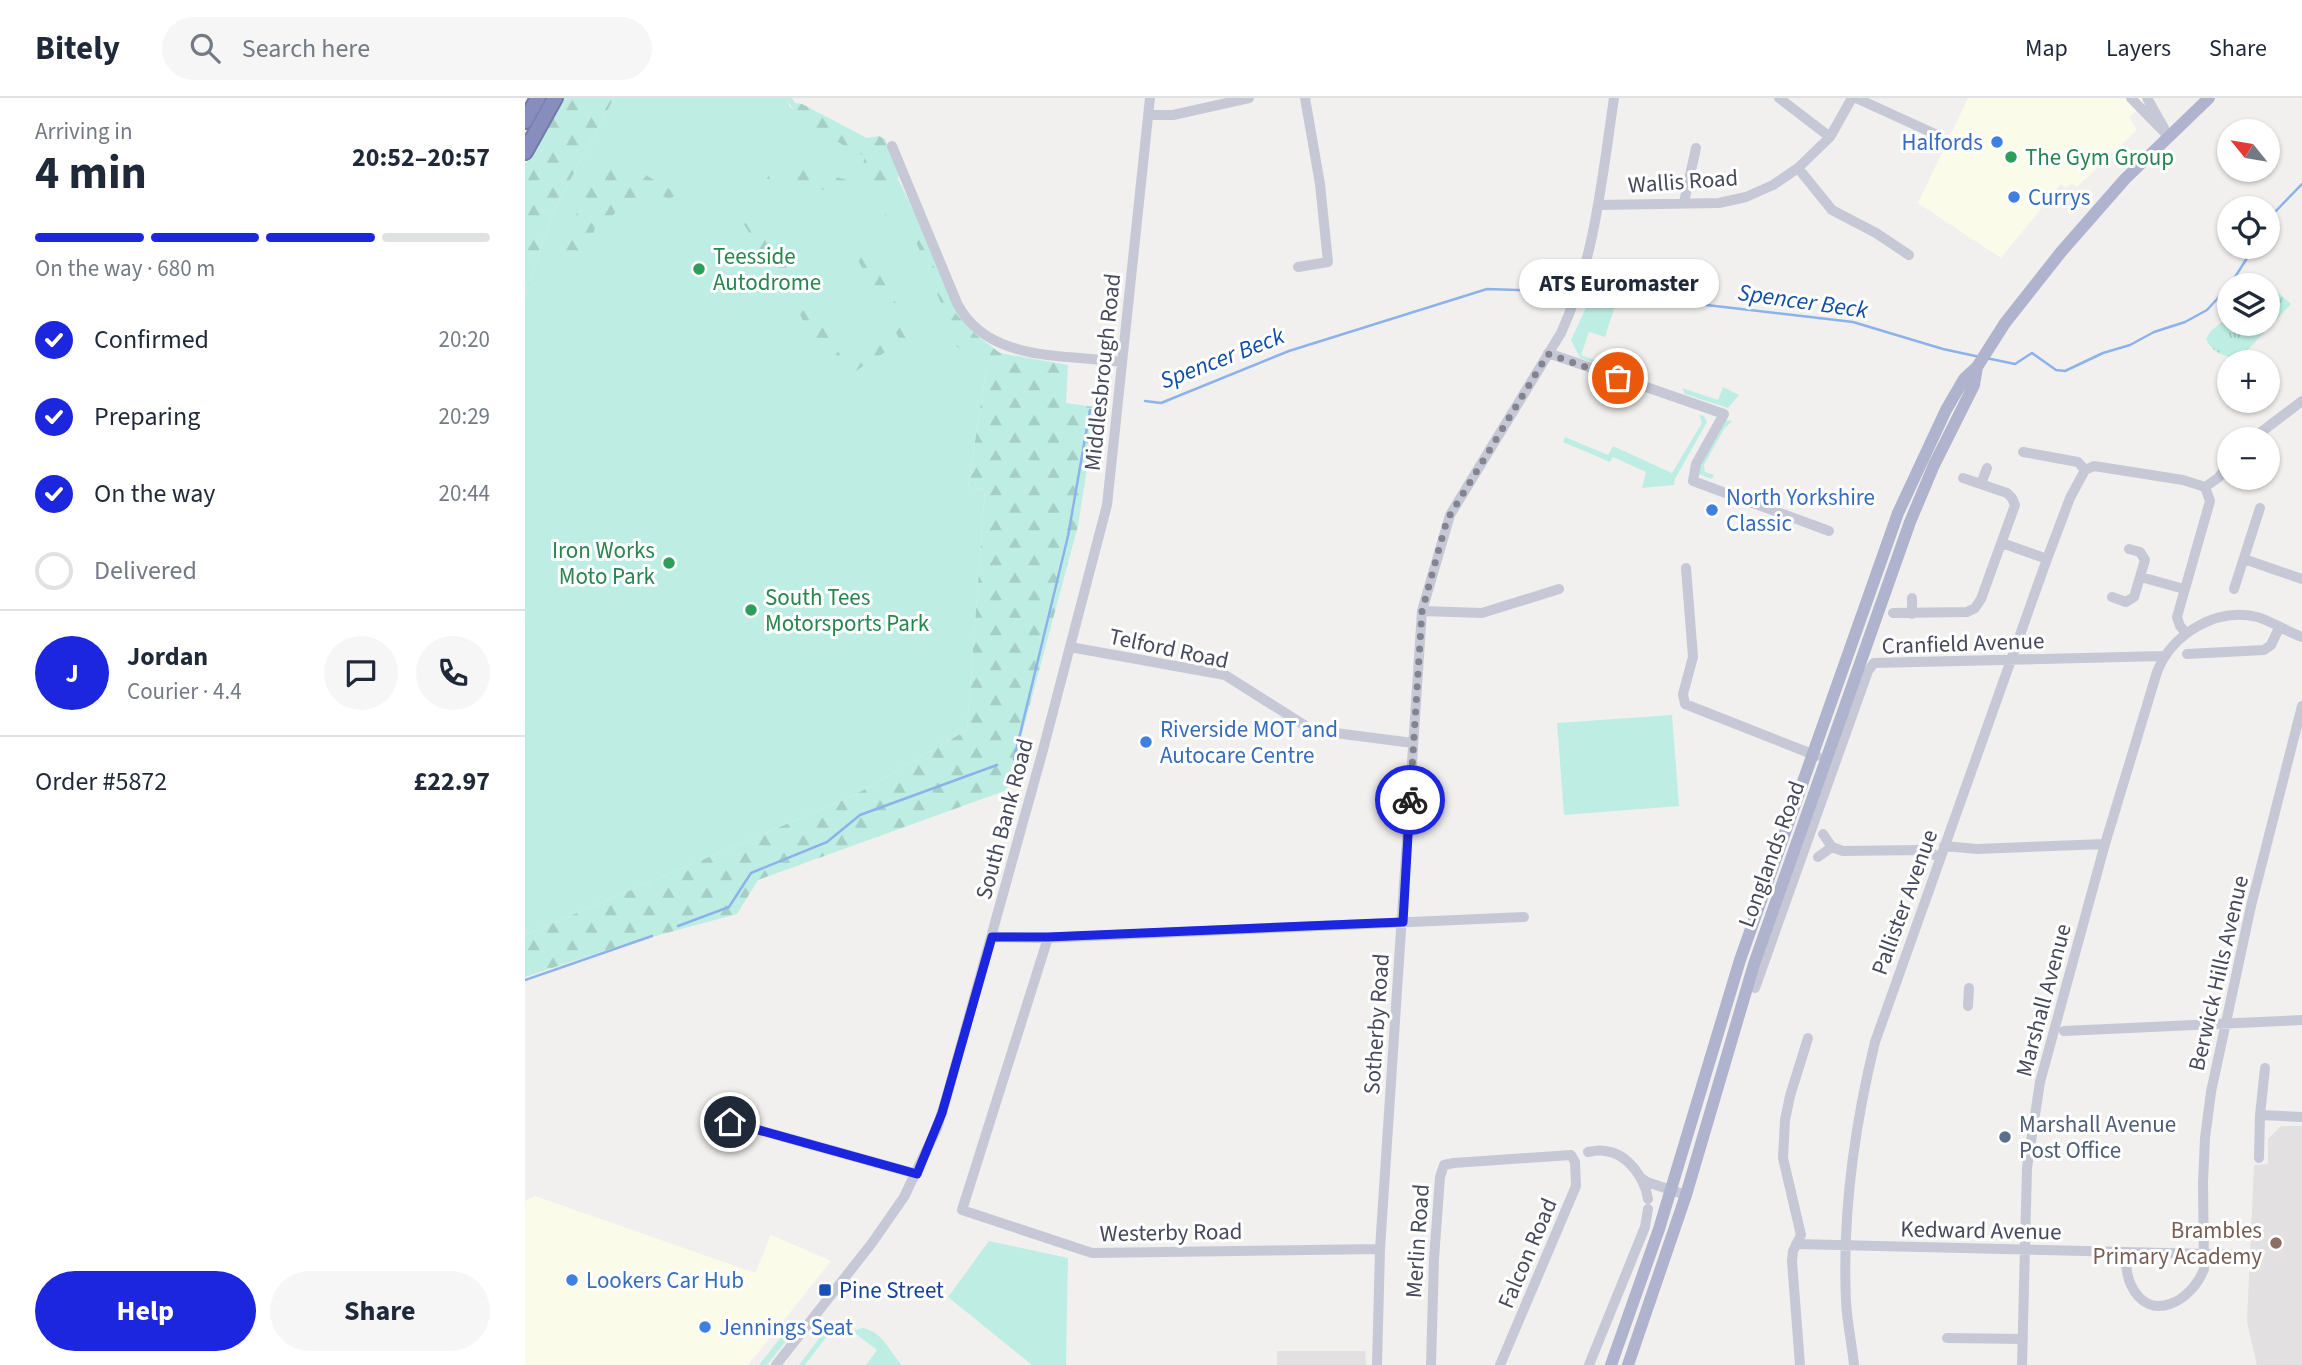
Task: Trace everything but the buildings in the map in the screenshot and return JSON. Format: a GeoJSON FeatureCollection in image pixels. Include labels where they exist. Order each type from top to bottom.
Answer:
{"type":"FeatureCollection","features":[{"type":"Feature","properties":{"kind":"highway"},"geometry":{"type":"LineString","coordinates":[[525,121],[538,98]]}},
{"type":"Feature","properties":{"kind":"highway"},"geometry":{"type":"LineString","coordinates":[[525,152],[555,98]]}},
{"type":"Feature","properties":{"kind":"main road"},"geometry":{"type":"LineString","coordinates":[[1978,365],[2004,323],[2061,252],[2125,179],[2210,98]]}},
{"type":"Feature","properties":{"kind":"main road","name":"Longlands Road"},"geometry":{"type":"LineString","coordinates":[[1611,1365],[1665,1188],[1740,960],[1898,513],[1946,410],[1964,379],[1978,365]]}},
{"type":"Feature","properties":{"kind":"main road","name":"Longlands Road"},"geometry":{"type":"LineString","coordinates":[[1628,1365],[1686,1195],[1754,964],[1910,522],[1974,385],[1978,365]]}},
{"type":"Feature","properties":{"kind":"street","name":"Middlesbrough Road"},"geometry":{"type":"LineString","coordinates":[[1070,647],[1107,505],[1150,98]]}},
{"type":"Feature","properties":{"kind":"street"},"geometry":{"type":"LineString","coordinates":[[1148,115],[1173,115],[1249,98]]}},
{"type":"Feature","properties":{"kind":"street"},"geometry":{"type":"LineString","coordinates":[[1298,267],[1328,262],[1320,184],[1304,98]]}},
{"type":"Feature","properties":{"kind":"street","name":"Sotherby Road"},"geometry":{"type":"LineString","coordinates":[[1377,1365],[1380,1249],[1422,611],[1450,515],[1548,354],[1574,303],[1599,205],[1614,98]]}},
{"type":"Feature","properties":{"kind":"street"},"geometry":{"type":"LineString","coordinates":[[1779,98],[1830,137]]}},
{"type":"Feature","properties":{"kind":"street"},"geometry":{"type":"LineString","coordinates":[[1854,98],[1935,134]]}},
{"type":"Feature","properties":{"kind":"street","name":"Wallis Road"},"geometry":{"type":"LineString","coordinates":[[1599,205],[1719,203],[1746,197],[1773,185],[1797,168],[1830,137],[1854,98]]}},
{"type":"Feature","properties":{"kind":"street"},"geometry":{"type":"LineString","coordinates":[[2131,98],[2168,136]]}},
{"type":"Feature","properties":{"kind":"street"},"geometry":{"type":"LineString","coordinates":[[2147,98],[2168,136]]}},
{"type":"Feature","properties":{"kind":"street"},"geometry":{"type":"LineString","coordinates":[[892,145],[957,303],[972,325],[991,340],[1015,350],[1122,362]]}},
{"type":"Feature","properties":{"kind":"street"},"geometry":{"type":"LineString","coordinates":[[1684,202],[1696,148]]}},
{"type":"Feature","properties":{"kind":"street"},"geometry":{"type":"LineString","coordinates":[[1797,168],[1832,210],[1876,233],[1909,255]]}},
{"type":"Feature","properties":{"kind":"street"},"geometry":{"type":"LineString","coordinates":[[1548,354],[1724,414],[1696,464],[1693,481],[1829,531]]}},
{"type":"Feature","properties":{"kind":"street"},"geometry":{"type":"LineString","coordinates":[[2268,427],[2302,401]]}},
{"type":"Feature","properties":{"kind":"street"},"geometry":{"type":"LineString","coordinates":[[2023,452],[2078,462],[2085,470],[2094,466],[2183,480],[2205,487]]}},
{"type":"Feature","properties":{"kind":"street"},"geometry":{"type":"LineString","coordinates":[[1981,484],[1987,468]]}},
{"type":"Feature","properties":{"kind":"street","name":"Pallister Avenue"},"geometry":{"type":"LineString","coordinates":[[1854,1365],[1846,1304],[1848,1188],[1854,1142],[1875,1042],[2047,559],[2074,489],[2085,470]]}},
{"type":"Feature","properties":{"kind":"street"},"geometry":{"type":"LineString","coordinates":[[1893,613],[1967,612],[1975,608],[1981,599],[2015,505],[2013,498],[2007,493],[1963,478]]}},
{"type":"Feature","properties":{"kind":"street"},"geometry":{"type":"LineString","coordinates":[[2205,487],[2217,479]]}},
{"type":"Feature","properties":{"kind":"street"},"geometry":{"type":"LineString","coordinates":[[2186,633],[2177,617],[2210,502],[2205,487]]}},
{"type":"Feature","properties":{"kind":"street"},"geometry":{"type":"LineString","coordinates":[[2234,589],[2260,508]]}},
{"type":"Feature","properties":{"kind":"street"},"geometry":{"type":"LineString","coordinates":[[2002,543],[2047,559]]}},
{"type":"Feature","properties":{"kind":"street"},"geometry":{"type":"LineString","coordinates":[[2112,597],[2126,602],[2134,597],[2145,560],[2140,552],[2129,549]]}},
{"type":"Feature","properties":{"kind":"street"},"geometry":{"type":"LineString","coordinates":[[2244,559],[2302,579]]}},
{"type":"Feature","properties":{"kind":"street"},"geometry":{"type":"LineString","coordinates":[[1686,568],[1693,657],[1683,694],[1685,704],[1827,760]]}},
{"type":"Feature","properties":{"kind":"street"},"geometry":{"type":"LineString","coordinates":[[2141,577],[2184,589]]}},
{"type":"Feature","properties":{"kind":"street"},"geometry":{"type":"LineString","coordinates":[[1422,611],[1482,613],[1559,589]]}},
{"type":"Feature","properties":{"kind":"street"},"geometry":{"type":"LineString","coordinates":[[1912,598],[1912,614]]}},
{"type":"Feature","properties":{"kind":"street"},"geometry":{"type":"LineString","coordinates":[[2163,656],[2186,633],[2211,620],[2237,615],[2259,618],[2302,637]]}},
{"type":"Feature","properties":{"kind":"street"},"geometry":{"type":"LineString","coordinates":[[2187,654],[2264,650],[2271,645],[2279,628]]}},
{"type":"Feature","properties":{"kind":"street","name":"Telford Road"},"geometry":{"type":"LineString","coordinates":[[1070,647],[1225,676],[1312,730],[1413,743]]}},
{"type":"Feature","properties":{"kind":"street","name":"South Bank Road"},"geometry":{"type":"LineString","coordinates":[[776,1365],[872,1243],[917,1174],[943,1108],[1070,647]]}},
{"type":"Feature","properties":{"kind":"street","name":"Cranfield Avenue"},"geometry":{"type":"LineString","coordinates":[[1755,988],[1868,671],[1874,663],[2163,656]]}},
{"type":"Feature","properties":{"kind":"street","name":"Marshall Avenue"},"geometry":{"type":"LineString","coordinates":[[2022,1365],[2027,1168],[2040,1082],[2105,844],[2163,656]]}},
{"type":"Feature","properties":{"kind":"street","name":"Berwick Hills Avenue"},"geometry":{"type":"LineString","coordinates":[[2126,1253],[2126,1272],[2131,1286],[2141,1299],[2150,1304],[2165,1306],[2182,1298],[2199,1282],[2204,1269],[2203,1183],[2211,1092],[2251,906],[2302,706]]}},
{"type":"Feature","properties":{"kind":"street"},"geometry":{"type":"LineString","coordinates":[[1823,834],[1832,847],[1843,851],[1921,850],[1940,857]]}},
{"type":"Feature","properties":{"kind":"street"},"geometry":{"type":"LineString","coordinates":[[1944,846],[1977,849],[2105,844]]}},
{"type":"Feature","properties":{"kind":"street"},"geometry":{"type":"LineString","coordinates":[[1818,857],[1832,847]]}},
{"type":"Feature","properties":{"kind":"street"},"geometry":{"type":"LineString","coordinates":[[992,937],[1048,937],[1524,917]]}},
{"type":"Feature","properties":{"kind":"street","name":"Westerby Road"},"geometry":{"type":"LineString","coordinates":[[1048,937],[962,1210],[1092,1253],[1380,1249]]}},
{"type":"Feature","properties":{"kind":"street"},"geometry":{"type":"LineString","coordinates":[[1968,1006],[1969,988]]}},
{"type":"Feature","properties":{"kind":"street"},"geometry":{"type":"LineString","coordinates":[[2064,1031],[2302,1020]]}},
{"type":"Feature","properties":{"kind":"street"},"geometry":{"type":"LineString","coordinates":[[1800,1365],[1791,1261],[1801,1235],[1783,1158],[1785,1121],[1790,1096],[1808,1038]]}},
{"type":"Feature","properties":{"kind":"street"},"geometry":{"type":"LineString","coordinates":[[2259,1158],[2265,1068]]}},
{"type":"Feature","properties":{"kind":"street"},"geometry":{"type":"LineString","coordinates":[[2260,1115],[2302,1117]]}},
{"type":"Feature","properties":{"kind":"street"},"geometry":{"type":"LineString","coordinates":[[730,1122],[917,1174]]}},
{"type":"Feature","properties":{"kind":"street"},"geometry":{"type":"LineString","coordinates":[[1588,1152],[1614,1153],[1647,1182],[1686,1195]]}},
{"type":"Feature","properties":{"kind":"street","name":"Merlin Road"},"geometry":{"type":"LineString","coordinates":[[1431,1365],[1434,1259],[1440,1177],[1444,1165],[1571,1155]]}},
{"type":"Feature","properties":{"kind":"street","name":"Falcon Road"},"geometry":{"type":"LineString","coordinates":[[1500,1365],[1576,1186],[1575,1162],[1571,1155]]}},
{"type":"Feature","properties":{"kind":"street"},"geometry":{"type":"LineString","coordinates":[[1589,1365],[1645,1227],[1648,1204],[1641,1177]]}},
{"type":"Feature","properties":{"kind":"street","name":"Kedward Avenue"},"geometry":{"type":"LineString","coordinates":[[1796,1244],[2249,1255]]}},
{"type":"Feature","properties":{"kind":"street"},"geometry":{"type":"LineString","coordinates":[[1947,1338],[2022,1339]]}},
{"type":"Feature","properties":{"kind":"shaded area"},"geometry":{"type":"Polygon","coordinates":[[[1968,98],[2152,98],[2129,117],[2137,130],[2077,187],[2071,183],[2066,188],[2061,184],[2001,258],[1918,203],[1968,98]]]}},
{"type":"Feature","properties":{"kind":"shaded area","name":"Brambles Primary Academy"},"geometry":{"type":"Polygon","coordinates":[[[2281,1126],[2302,1126],[2302,1365],[2257,1365],[2247,1322],[2254,1165],[2268,1164],[2268,1139],[2281,1126]]]}},
{"type":"Feature","properties":{"kind":"shaded area"},"geometry":{"type":"Polygon","coordinates":[[[535,1196],[755,1273],[771,1235],[831,1261],[748,1365],[525,1365],[525,1201],[535,1196]]]}},
{"type":"Feature","properties":{"kind":"shaded area"},"geometry":{"type":"Polygon","coordinates":[[[1277,1351],[1365,1351],[1366,1365],[1277,1365],[1277,1351]]]}},
{"type":"Feature","properties":{"kind":"green space"},"geometry":{"type":"Polygon","coordinates":[[[562,98],[614,98],[552,214],[525,295],[525,164],[562,98]]]}},
{"type":"Feature","properties":{"kind":"green space","name":"South Tees Motorsports Park"},"geometry":{"type":"Polygon","coordinates":[[[614,98],[786,98],[790,107],[886,155],[984,352],[986,370],[968,487],[985,490],[967,730],[853,796],[525,935],[525,295],[552,214],[614,98]]]}},
{"type":"Feature","properties":{"kind":"green space"},"geometry":{"type":"Polygon","coordinates":[[[786,98],[792,98],[795,103],[802,104],[867,138],[879,136],[885,139],[899,175],[892,186],[880,192],[862,188],[860,178],[865,156],[809,123],[786,98]]]}},
{"type":"Feature","properties":{"kind":"green space"},"geometry":{"type":"Polygon","coordinates":[[[618,163],[644,174],[678,194],[669,199],[655,193],[644,208],[620,207],[607,222],[597,221],[582,273],[560,266],[577,214],[593,177],[600,165],[618,163]]]}},
{"type":"Feature","properties":{"kind":"green space"},"geometry":{"type":"Polygon","coordinates":[[[783,163],[847,180],[850,191],[836,189],[834,193],[794,181],[795,176],[782,171],[774,179],[767,179],[770,171],[783,163]]]}},
{"type":"Feature","properties":{"kind":"green space"},"geometry":{"type":"Polygon","coordinates":[[[730,202],[749,206],[845,363],[889,333],[893,345],[890,349],[845,380],[834,379],[823,363],[787,287],[775,274],[730,202]]]}},
{"type":"Feature","properties":{"kind":"green space"},"geometry":{"type":"Polygon","coordinates":[[[902,203],[935,269],[931,278],[906,217],[893,228],[882,218],[893,206],[902,203]]]}},
{"type":"Feature","properties":{"kind":"green space"},"geometry":{"type":"Polygon","coordinates":[[[878,223],[884,231],[871,251],[872,262],[915,336],[914,344],[905,350],[856,256],[878,223]]]}},
{"type":"Feature","properties":{"kind":"green space"},"geometry":{"type":"Polygon","coordinates":[[[945,289],[952,310],[975,334],[1000,353],[1068,365],[1066,403],[1094,407],[1078,526],[1007,790],[758,880],[737,914],[622,945],[525,977],[525,935],[853,796],[967,730],[985,490],[968,487],[986,370],[945,337],[946,315],[936,291],[945,289]]]}},
{"type":"Feature","properties":{"kind":"green space"},"geometry":{"type":"Polygon","coordinates":[[[2280,294],[2291,304],[2280,316],[2280,294]]]}},
{"type":"Feature","properties":{"kind":"green space"},"geometry":{"type":"Polygon","coordinates":[[[1589,301],[1615,306],[1605,337],[1589,332],[1581,355],[1597,361],[1597,364],[1580,358],[1571,340],[1589,301]]]}},
{"type":"Feature","properties":{"kind":"green space"},"geometry":{"type":"Polygon","coordinates":[[[2217,326],[2217,336],[2261,336],[2248,350],[2217,352],[2206,339],[2217,326]]]}},
{"type":"Feature","properties":{"kind":"green space"},"geometry":{"type":"Polygon","coordinates":[[[1723,387],[1739,395],[1728,408],[1685,394],[1682,388],[1718,400],[1723,387]]]}},
{"type":"Feature","properties":{"kind":"green space"},"geometry":{"type":"Polygon","coordinates":[[[1699,415],[1704,416],[1707,422],[1674,485],[1642,488],[1646,472],[1613,457],[1610,462],[1563,442],[1565,437],[1608,455],[1613,446],[1672,473],[1702,423],[1699,415]]]}},
{"type":"Feature","properties":{"kind":"green space"},"geometry":{"type":"Polygon","coordinates":[[[1725,420],[1732,421],[1724,429],[1704,465],[1705,472],[1714,475],[1712,479],[1698,474],[1698,470],[1725,420]]]}},
{"type":"Feature","properties":{"kind":"green space"},"geometry":{"type":"Polygon","coordinates":[[[1672,715],[1679,806],[1564,815],[1557,723],[1672,715]]]}},
{"type":"Feature","properties":{"kind":"green space"},"geometry":{"type":"Polygon","coordinates":[[[989,1241],[1068,1258],[1066,1365],[1032,1365],[948,1297],[989,1241]]]}},
{"type":"Feature","properties":{"kind":"green space"},"geometry":{"type":"Polygon","coordinates":[[[795,1319],[795,1330],[767,1365],[759,1365],[795,1319]]]}},
{"type":"Feature","properties":{"kind":"green space"},"geometry":{"type":"Polygon","coordinates":[[[863,1328],[881,1338],[902,1365],[866,1365],[877,1350],[852,1331],[863,1328]]]}},
{"type":"Feature","properties":{"kind":"green space"},"geometry":{"type":"Polygon","coordinates":[[[823,1333],[827,1336],[805,1365],[799,1365],[823,1333]]]}},
{"type":"Feature","properties":{"kind":"waterway","name":"Spencer Beck"},"geometry":{"type":"LineString","coordinates":[[2280,207],[2302,184]]}},
{"type":"Feature","properties":{"kind":"waterway","name":"Spencer Beck"},"geometry":{"type":"LineString","coordinates":[[2238,273],[2246,259]]}},
{"type":"Feature","properties":{"kind":"waterway","name":"Spencer Beck"},"geometry":{"type":"LineString","coordinates":[[1145,401],[1161,403],[1289,351],[1487,289],[1573,292]]}},
{"type":"Feature","properties":{"kind":"waterway","name":"Spencer Beck"},"geometry":{"type":"LineString","coordinates":[[1580,292],[1853,322],[1943,349],[1980,357]]}},
{"type":"Feature","properties":{"kind":"waterway","name":"Spencer Beck"},"geometry":{"type":"LineString","coordinates":[[1986,358],[2015,364],[2032,353],[2056,370],[2065,371],[2103,353],[2130,345],[2154,332],[2185,322],[2207,310],[2217,299]]}},
{"type":"Feature","properties":{"kind":"waterway","name":"Spencer Beck"},"geometry":{"type":"LineString","coordinates":[[1014,759],[1068,536],[1090,410]]}},
{"type":"Feature","properties":{"kind":"waterway"},"geometry":{"type":"LineString","coordinates":[[678,926],[729,907],[751,873],[827,842],[860,815],[997,765]]}},
{"type":"Feature","properties":{"kind":"waterway"},"geometry":{"type":"LineString","coordinates":[[525,980],[652,936]]}},
{"type":"Feature","properties":{"kind":"way so far"},"geometry":{"type":"LineString","coordinates":[[1410,800],[1422,611],[1450,515],[1548,354],[1618,378]]}},
{"type":"Feature","properties":{"kind":"place","name":"Halfords"},"geometry":{"type":"Point","coordinates":[1997,142]}},
{"type":"Feature","properties":{"kind":"place","name":"The Gym Group"},"geometry":{"type":"Point","coordinates":[2011,157]}},
{"type":"Feature","properties":{"kind":"place","name":"Currys"},"geometry":{"type":"Point","coordinates":[2014,197]}},
{"type":"Feature","properties":{"kind":"place","name":"Teesside Autodrome"},"geometry":{"type":"Point","coordinates":[699,269]}},
{"type":"Feature","properties":{"kind":"place","name":"ATS Euromaster"},"geometry":{"type":"Point","coordinates":[1618,378]}},
{"type":"Feature","properties":{"kind":"place","name":"North Yorkshire Classic"},"geometry":{"type":"Point","coordinates":[1712,510]}},
{"type":"Feature","properties":{"kind":"place","name":"Iron Works Moto Park"},"geometry":{"type":"Point","coordinates":[669,563]}},
{"type":"Feature","properties":{"kind":"place","name":"South Tees Motorsports Park"},"geometry":{"type":"Point","coordinates":[751,610]}},
{"type":"Feature","properties":{"kind":"place","name":"Riverside MOT and Autocare Centre"},"geometry":{"type":"Point","coordinates":[1146,742]}},
{"type":"Feature","properties":{"kind":"place","name":"Marshall Avenue Post Office"},"geometry":{"type":"Point","coordinates":[2005,1137]}},
{"type":"Feature","properties":{"kind":"place","name":"Brambles Primary Academy"},"geometry":{"type":"Point","coordinates":[2276,1243]}},
{"type":"Feature","properties":{"kind":"place","name":"Lookers Car Hub"},"geometry":{"type":"Point","coordinates":[572,1280]}},
{"type":"Feature","properties":{"kind":"place","name":"Pine Street"},"geometry":{"type":"Point","coordinates":[825,1290]}},
{"type":"Feature","properties":{"kind":"place","name":"Jennings Seat"},"geometry":{"type":"Point","coordinates":[705,1327]}},
{"type":"Feature","properties":{"kind":"route"},"geometry":{"type":"LineString","coordinates":[[730,1122],[917,1174],[942,1113],[992,937],[1403,922],[1410,800]]}}]}
